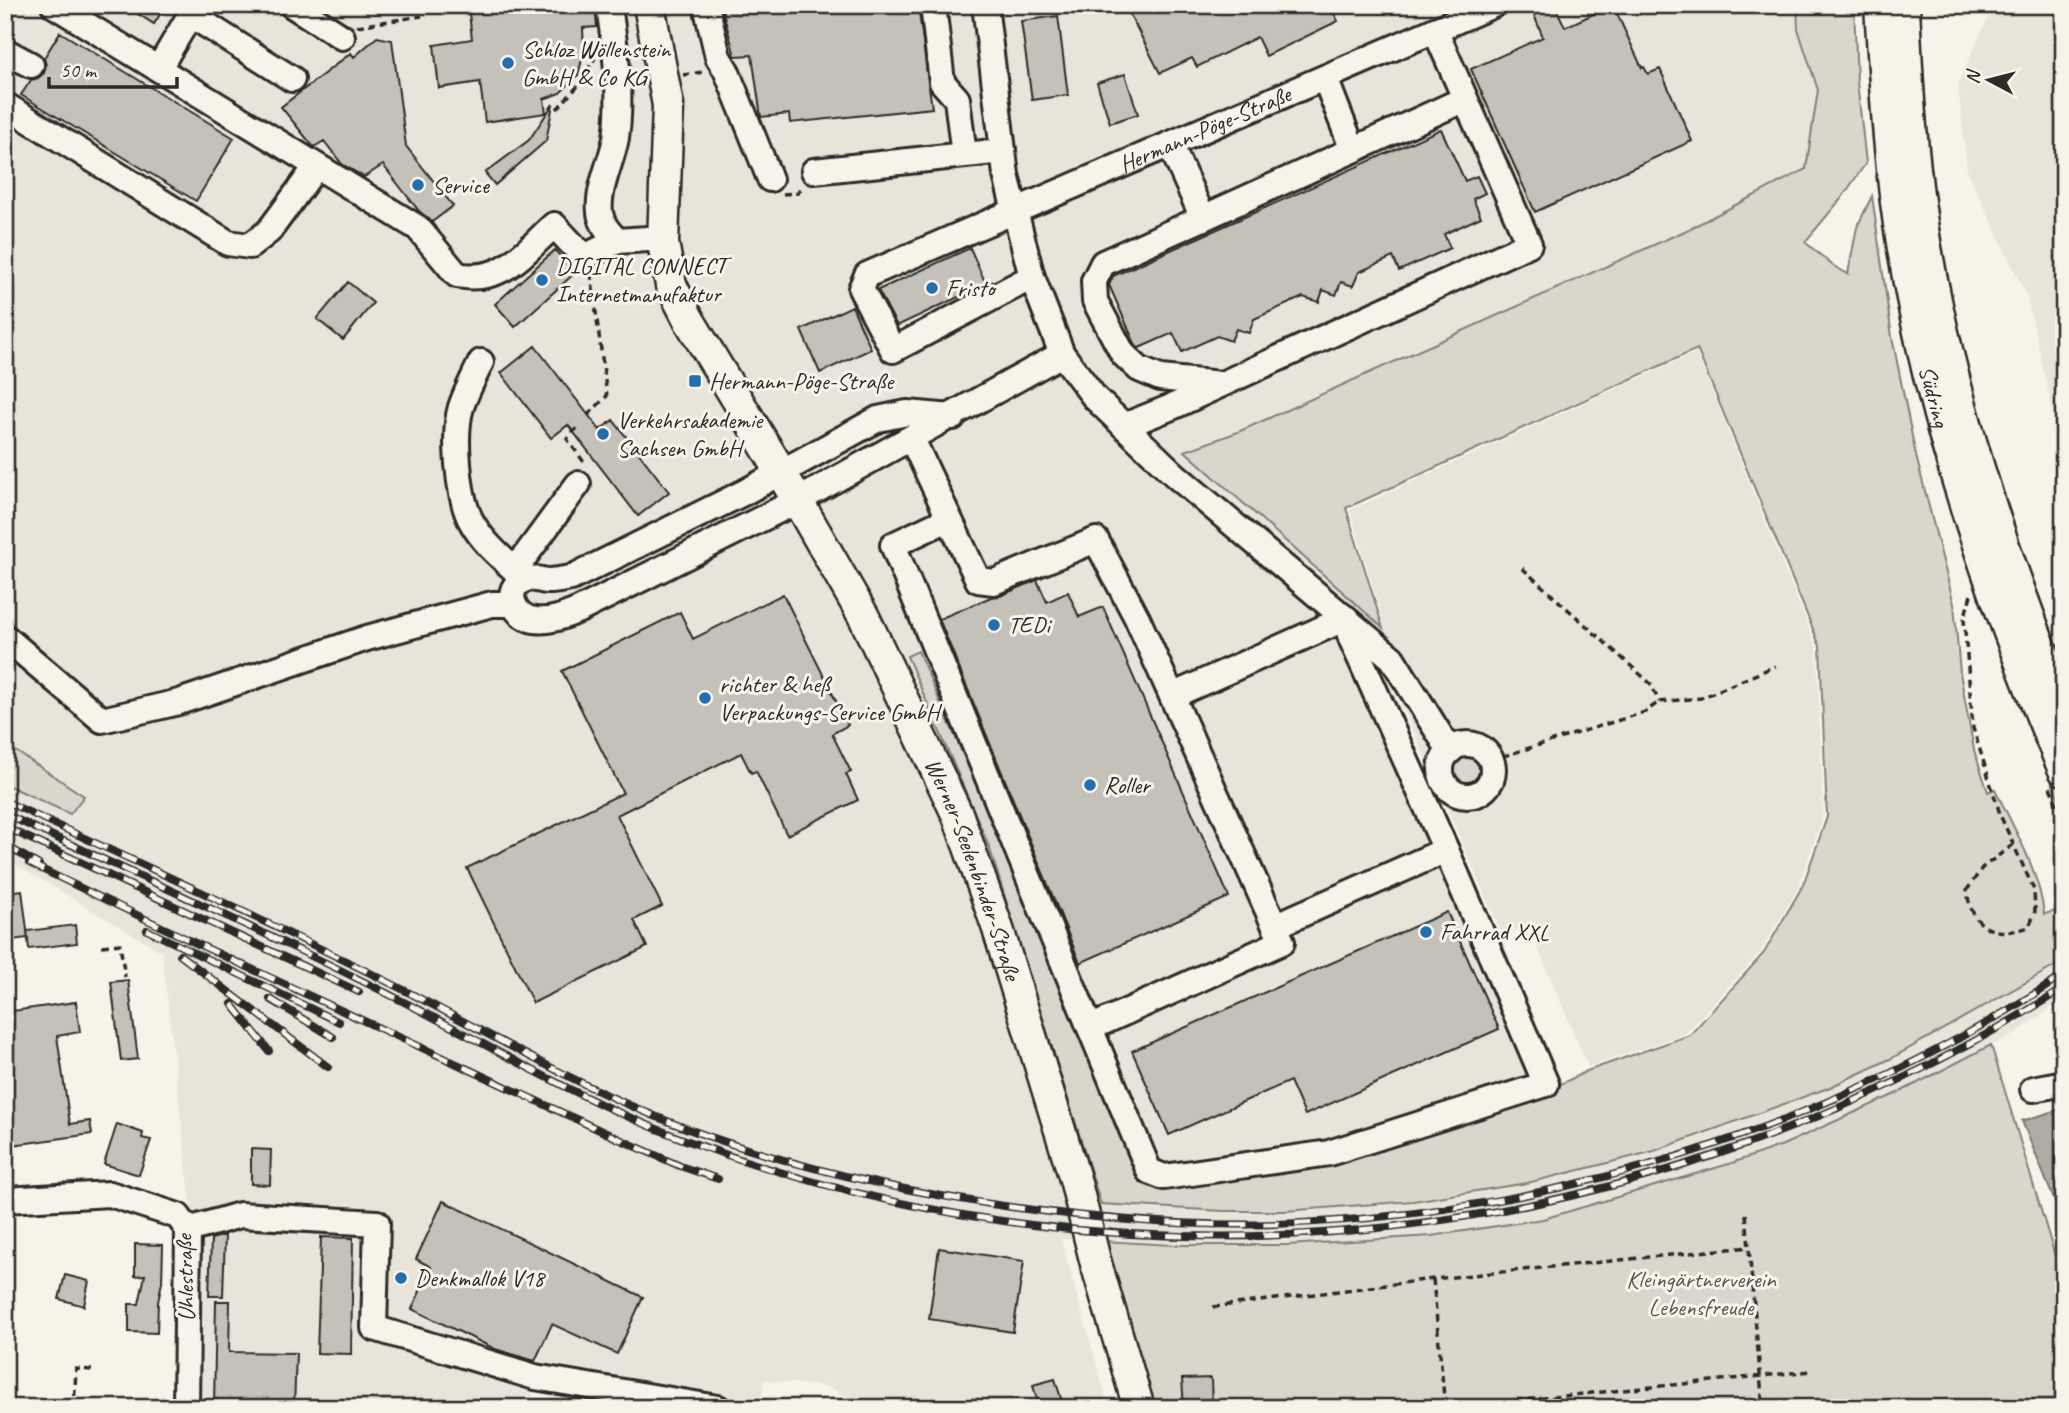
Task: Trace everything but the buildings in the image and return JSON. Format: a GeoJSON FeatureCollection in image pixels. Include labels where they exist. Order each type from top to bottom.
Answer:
{"type":"FeatureCollection","features":[{"type":"Feature","properties":{"kind":"main road","name":"Werner-Seelenbinder-Straße"},"geometry":{"type":"LineString","coordinates":[[649,5],[668,105],[663,238],[671,285],[864,617],[958,816],[999,929],[1075,1178],[1095,1260],[1139,1408]]}},
{"type":"Feature","properties":{"kind":"main road","name":"Südring"},"geometry":{"type":"LineString","coordinates":[[1880,5],[1893,179],[1905,259],[1930,383],[1953,468],[1990,582],[2064,770]]}},
{"type":"Feature","properties":{"kind":"main road","name":"Südring"},"geometry":{"type":"LineString","coordinates":[[1904,5],[1913,145],[1922,223],[1959,402],[2006,556],[2064,707]]}},
{"type":"Feature","properties":{"kind":"street"},"geometry":{"type":"LineString","coordinates":[[54,5],[418,228],[457,275],[471,278],[491,276],[506,269],[554,225],[584,257],[617,241],[663,238]]}},
{"type":"Feature","properties":{"kind":"street"},"geometry":{"type":"LineString","coordinates":[[292,5],[349,32]]}},
{"type":"Feature","properties":{"kind":"street"},"geometry":{"type":"LineString","coordinates":[[706,5],[718,57],[726,70],[769,179]]}},
{"type":"Feature","properties":{"kind":"street"},"geometry":{"type":"LineString","coordinates":[[933,5],[942,82],[957,99],[964,155]]}},
{"type":"Feature","properties":{"kind":"street"},"geometry":{"type":"LineString","coordinates":[[948,519],[892,545],[1149,1171],[1164,1177],[1329,1153],[1546,1084],[1446,849],[1367,651],[1346,618],[1175,475],[1095,398],[1062,354],[1032,277],[1006,175],[985,5]]}},
{"type":"Feature","properties":{"kind":"street","name":"Hermann-Pöge-Straße"},"geometry":{"type":"LineString","coordinates":[[1032,277],[892,350],[861,289],[867,275],[1493,5]]}},
{"type":"Feature","properties":{"kind":"street"},"geometry":{"type":"LineString","coordinates":[[159,68],[194,10],[292,79]]}},
{"type":"Feature","properties":{"kind":"street"},"geometry":{"type":"LineString","coordinates":[[610,13],[619,79],[619,107],[616,138],[600,212],[604,226],[617,241]]}},
{"type":"Feature","properties":{"kind":"street"},"geometry":{"type":"LineString","coordinates":[[1124,426],[1529,244],[1435,30]]}},
{"type":"Feature","properties":{"kind":"street"},"geometry":{"type":"LineString","coordinates":[[5,51],[30,65]]}},
{"type":"Feature","properties":{"kind":"street"},"geometry":{"type":"LineString","coordinates":[[1325,78],[1353,150]]}},
{"type":"Feature","properties":{"kind":"street"},"geometry":{"type":"LineString","coordinates":[[1214,387],[1160,378],[1139,369],[1123,355],[1095,301],[1094,281],[1103,263],[1465,99]]}},
{"type":"Feature","properties":{"kind":"street"},"geometry":{"type":"LineString","coordinates":[[5,105],[228,243],[250,246],[269,231],[316,167]]}},
{"type":"Feature","properties":{"kind":"street"},"geometry":{"type":"LineString","coordinates":[[1170,144],[1203,218]]}},
{"type":"Feature","properties":{"kind":"street"},"geometry":{"type":"LineString","coordinates":[[814,171],[1003,151]]}},
{"type":"Feature","properties":{"kind":"street"},"geometry":{"type":"LineString","coordinates":[[578,484],[520,574],[513,592],[512,604],[520,614],[532,620],[561,617],[579,610],[797,501],[1062,354]]}},
{"type":"Feature","properties":{"kind":"street"},"geometry":{"type":"LineString","coordinates":[[481,362],[460,408],[456,447],[469,517],[483,538],[520,574],[549,581],[571,578],[745,492],[878,419],[907,412],[953,416]]}},
{"type":"Feature","properties":{"kind":"street"},"geometry":{"type":"LineString","coordinates":[[912,439],[978,580],[994,582],[1096,540],[1137,618],[1282,942],[1090,1027]]}},
{"type":"Feature","properties":{"kind":"street"},"geometry":{"type":"LineString","coordinates":[[731,533],[745,492]]}},
{"type":"Feature","properties":{"kind":"street"},"geometry":{"type":"LineString","coordinates":[[5,637],[102,720],[179,702],[366,638],[492,604],[512,604]]}},
{"type":"Feature","properties":{"kind":"street"},"geometry":{"type":"LineString","coordinates":[[1172,696],[1346,618]]}},
{"type":"Feature","properties":{"kind":"street"},"geometry":{"type":"LineString","coordinates":[[1367,651],[1392,658],[1450,751]]}},
{"type":"Feature","properties":{"kind":"street"},"geometry":{"type":"LineString","coordinates":[[1465,744],[1473,745],[1487,753],[1491,760],[1493,769],[1488,786],[1474,796],[1457,794],[1444,783],[1441,775],[1444,758],[1450,751],[1465,744]]}},
{"type":"Feature","properties":{"kind":"street"},"geometry":{"type":"LineString","coordinates":[[1275,926],[1446,849]]}},
{"type":"Feature","properties":{"kind":"street"},"geometry":{"type":"LineString","coordinates":[[2033,1089],[2064,1083]]}},
{"type":"Feature","properties":{"kind":"street","name":"Uhlestraße"},"geometry":{"type":"LineString","coordinates":[[5,1200],[110,1194],[178,1216],[188,1230],[186,1408]]}},
{"type":"Feature","properties":{"kind":"street"},"geometry":{"type":"LineString","coordinates":[[188,1230],[240,1215],[377,1223],[374,1328],[535,1377],[718,1408]]}},
{"type":"Feature","properties":{"kind":"path"},"geometry":{"type":"LineString","coordinates":[[349,32],[369,22],[422,16]]}},
{"type":"Feature","properties":{"kind":"path"},"geometry":{"type":"LineString","coordinates":[[557,109],[578,87],[598,49]]}},
{"type":"Feature","properties":{"kind":"path"},"geometry":{"type":"LineString","coordinates":[[769,179],[782,194],[797,193],[814,171]]}},
{"type":"Feature","properties":{"kind":"path"},"geometry":{"type":"LineString","coordinates":[[587,415],[607,396],[588,254]]}},
{"type":"Feature","properties":{"kind":"path"},"geometry":{"type":"LineString","coordinates":[[577,428],[567,439],[589,468],[578,484]]}},
{"type":"Feature","properties":{"kind":"path"},"geometry":{"type":"LineString","coordinates":[[1522,568],[1651,684],[1659,702]]}},
{"type":"Feature","properties":{"kind":"path"},"geometry":{"type":"LineString","coordinates":[[1990,582],[1973,587],[1964,619],[1973,728],[2001,817],[2014,844],[2034,890],[2035,912],[2029,927],[2011,933],[1994,931],[1981,925],[1969,907],[1967,890],[1982,869],[2014,844]]}},
{"type":"Feature","properties":{"kind":"path"},"geometry":{"type":"LineString","coordinates":[[1491,760],[1644,712],[1659,702],[1701,698],[1775,666]]}},
{"type":"Feature","properties":{"kind":"path"},"geometry":{"type":"LineString","coordinates":[[102,946],[120,944],[125,977]]}},
{"type":"Feature","properties":{"kind":"path"},"geometry":{"type":"LineString","coordinates":[[1746,1214],[1763,1408]]}},
{"type":"Feature","properties":{"kind":"path"},"geometry":{"type":"LineString","coordinates":[[1213,1307],[1433,1279],[1749,1247]]}},
{"type":"Feature","properties":{"kind":"path"},"geometry":{"type":"LineString","coordinates":[[1433,1279],[1445,1408],[1811,1371]]}},
{"type":"Feature","properties":{"kind":"path"},"geometry":{"type":"LineString","coordinates":[[74,1408],[76,1369],[93,1370]]}},
{"type":"Feature","properties":{"kind":"shaded area"},"geometry":{"type":"Polygon","coordinates":[[[5,5],[1797,5],[1798,29],[1818,90],[1806,169],[1687,230],[1238,433],[1186,451],[1383,628],[1364,652],[1390,683],[1559,1085],[1331,1160],[1163,1187],[1123,1137],[918,651],[907,657],[989,846],[1102,1204],[1224,1211],[1285,1211],[1413,1201],[1535,1181],[1654,1151],[1828,1088],[1890,1059],[2064,961],[2064,999],[2016,1033],[1902,1091],[1783,1145],[1729,1164],[1543,1219],[1431,1236],[1287,1245],[1172,1245],[1061,1239],[1109,1408],[866,1408],[829,1387],[764,1380],[760,1408],[639,1408],[533,1391],[532,1408],[193,1408],[192,1215],[162,952],[5,858],[5,784],[70,814],[83,796],[5,744],[5,5]]]}},
{"type":"Feature","properties":{"kind":"shaded area"},"geometry":{"type":"Polygon","coordinates":[[[1994,5],[2064,5],[2064,460],[2027,297],[1967,170],[1958,83],[1994,5]]]}},
{"type":"Feature","properties":{"kind":"shaded area"},"geometry":{"type":"Polygon","coordinates":[[[1696,352],[1817,648],[1823,816],[1798,888],[1760,953],[1685,1034],[1588,1067],[1530,929],[1501,932],[1392,683],[1366,652],[1385,628],[1350,510],[1696,352]]]}},
{"type":"Feature","properties":{"kind":"shaded area"},"geometry":{"type":"Polygon","coordinates":[[[2064,1108],[2064,1224],[2022,1121],[2064,1108]]]}},
{"type":"Feature","properties":{"kind":"green space"},"geometry":{"type":"Polygon","coordinates":[[[1797,5],[1854,5],[1857,82],[1866,163],[1841,199],[1805,242],[1832,265],[1848,274],[1857,227],[1872,196],[1892,337],[1916,456],[1954,604],[1960,673],[1974,750],[1988,792],[1995,789],[2025,850],[2037,882],[2044,914],[2064,909],[2064,961],[1890,1059],[1828,1088],[1654,1151],[1592,1167],[1527,1183],[1413,1201],[1285,1211],[1224,1211],[1101,1204],[989,846],[907,656],[918,651],[1141,1176],[1331,1160],[1559,1085],[1587,1071],[1690,1035],[1764,953],[1803,885],[1827,817],[1820,646],[1697,349],[1346,508],[1383,628],[1185,451],[1238,432],[1687,230],[1806,169],[1818,90],[1798,29],[1797,5]]]}},
{"type":"Feature","properties":{"kind":"green space"},"geometry":{"type":"Polygon","coordinates":[[[1906,328],[1977,572],[1972,576],[1931,449],[1904,334],[1906,328]]]}},
{"type":"Feature","properties":{"kind":"green space"},"geometry":{"type":"Polygon","coordinates":[[[1982,595],[2064,795],[2064,812],[1978,597],[1982,595]]]}},
{"type":"Feature","properties":{"kind":"green space"},"geometry":{"type":"Polygon","coordinates":[[[5,744],[84,796],[70,814],[5,784],[5,744]]]}},
{"type":"Feature","properties":{"kind":"green space"},"geometry":{"type":"Polygon","coordinates":[[[1466,754],[1478,759],[1483,771],[1478,783],[1466,788],[1454,783],[1449,771],[1454,759],[1466,754]]]}},
{"type":"Feature","properties":{"kind":"green space","name":"Kleingärtnerverein Lebensfreude"},"geometry":{"type":"Polygon","coordinates":[[[1991,1045],[2064,1286],[2064,1408],[1149,1408],[1103,1241],[1172,1245],[1287,1245],[1431,1236],[1543,1219],[1729,1164],[1783,1145],[1902,1091],[1991,1045]]]}},
{"type":"Feature","properties":{"kind":"railway"},"geometry":{"type":"LineString","coordinates":[[5,801],[298,937],[606,1095],[680,1126],[802,1165],[885,1185],[1011,1207],[1110,1218],[1242,1225],[1379,1217],[1483,1203],[1586,1182],[1687,1154],[1786,1119],[1882,1077],[1975,1029],[2064,975]]}},
{"type":"Feature","properties":{"kind":"railway"},"geometry":{"type":"LineString","coordinates":[[5,814],[305,953],[575,1092],[644,1124],[680,1138],[854,1192],[1032,1225],[1211,1236],[1390,1227],[1566,1197],[1738,1147],[1905,1077],[2064,988]]}},
{"type":"Feature","properties":{"kind":"railway"},"geometry":{"type":"LineString","coordinates":[[5,827],[359,992]]}},
{"type":"Feature","properties":{"kind":"railway"},"geometry":{"type":"LineString","coordinates":[[5,845],[39,865]]}},
{"type":"Feature","properties":{"kind":"railway"},"geometry":{"type":"LineString","coordinates":[[29,863],[619,1139],[680,1166],[718,1179]]}},
{"type":"Feature","properties":{"kind":"railway"},"geometry":{"type":"LineString","coordinates":[[147,930],[339,1022]]}},
{"type":"Feature","properties":{"kind":"railway"},"geometry":{"type":"LineString","coordinates":[[180,955],[328,1067]]}},
{"type":"Feature","properties":{"kind":"railway"},"geometry":{"type":"LineString","coordinates":[[270,999],[333,1037]]}},
{"type":"Feature","properties":{"kind":"railway"},"geometry":{"type":"LineString","coordinates":[[232,1004],[269,1051]]}},
{"type":"Feature","properties":{"kind":"place","name":"Schloz Wöllenstein GmbH & Co KG"},"geometry":{"type":"Point","coordinates":[508,63]}},
{"type":"Feature","properties":{"kind":"place","name":"Service"},"geometry":{"type":"Point","coordinates":[418,185]}},
{"type":"Feature","properties":{"kind":"place","name":"DIGITAL CONNECT Internetmanufaktur"},"geometry":{"type":"Point","coordinates":[542,280]}},
{"type":"Feature","properties":{"kind":"place","name":"Fristo"},"geometry":{"type":"Point","coordinates":[932,288]}},
{"type":"Feature","properties":{"kind":"place","name":"Hermann-Pöge-Straße"},"geometry":{"type":"Point","coordinates":[695,381]}},
{"type":"Feature","properties":{"kind":"place","name":"Verkehrsakademie Sachsen GmbH"},"geometry":{"type":"Point","coordinates":[603,434]}},
{"type":"Feature","properties":{"kind":"place","name":"TEDi"},"geometry":{"type":"Point","coordinates":[994,625]}},
{"type":"Feature","properties":{"kind":"place","name":"richter & heß Verpackungs-Service GmbH"},"geometry":{"type":"Point","coordinates":[705,698]}},
{"type":"Feature","properties":{"kind":"place","name":"Roller"},"geometry":{"type":"Point","coordinates":[1090,785]}},
{"type":"Feature","properties":{"kind":"place","name":"Fahrrad XXL"},"geometry":{"type":"Point","coordinates":[1426,932]}},
{"type":"Feature","properties":{"kind":"place","name":"Denkmallok V18"},"geometry":{"type":"Point","coordinates":[401,1278]}}]}
